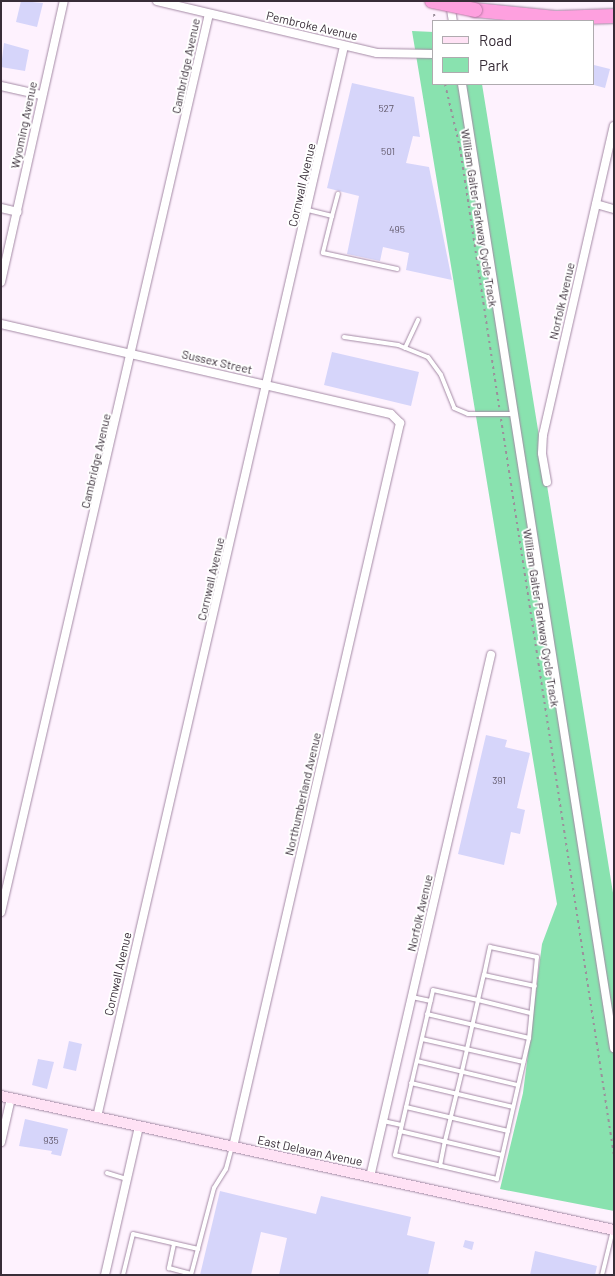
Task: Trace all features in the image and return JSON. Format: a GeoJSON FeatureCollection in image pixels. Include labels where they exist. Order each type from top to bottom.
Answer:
{"type":"FeatureCollection","features":[{"type":"Feature","properties":{"kind":"highway"},"geometry":{"type":"LineString","coordinates":[[432,1],[475,10],[556,18],[614,16]]}},
{"type":"Feature","properties":{"kind":"street","name":"Wyoming Avenue"},"geometry":{"type":"LineString","coordinates":[[1,282],[18,212],[41,95],[64,1]]}},
{"type":"Feature","properties":{"kind":"street","name":"Pembroke Avenue"},"geometry":{"type":"LineString","coordinates":[[157,1],[377,53],[432,54]]}},
{"type":"Feature","properties":{"kind":"street"},"geometry":{"type":"LineString","coordinates":[[450,1],[452,20]]}},
{"type":"Feature","properties":{"kind":"street","name":"Cambridge Avenue"},"geometry":{"type":"LineString","coordinates":[[1,912],[132,354],[209,14]]}},
{"type":"Feature","properties":{"kind":"street","name":"Cornwall Avenue"},"geometry":{"type":"LineString","coordinates":[[97,1117],[308,210],[344,46]]}},
{"type":"Feature","properties":{"kind":"street"},"geometry":{"type":"LineString","coordinates":[[462,85],[614,1048]]}},
{"type":"Feature","properties":{"kind":"street"},"geometry":{"type":"LineString","coordinates":[[1,86],[41,95]]}},
{"type":"Feature","properties":{"kind":"street","name":"Norfolk Avenue"},"geometry":{"type":"LineString","coordinates":[[547,482],[542,453],[543,435],[614,126]]}},
{"type":"Feature","properties":{"kind":"street"},"geometry":{"type":"LineString","coordinates":[[596,204],[614,209]]}},
{"type":"Feature","properties":{"kind":"street"},"geometry":{"type":"LineString","coordinates":[[1,208],[18,212]]}},
{"type":"Feature","properties":{"kind":"street","name":"Sussex Street"},"geometry":{"type":"LineString","coordinates":[[1,324],[395,416],[400,427],[396,446]]}},
{"type":"Feature","properties":{"kind":"street","name":"Northumberland Avenue"},"geometry":{"type":"LineString","coordinates":[[232,1147],[396,446]]}},
{"type":"Feature","properties":{"kind":"street","name":"Norfolk Avenue"},"geometry":{"type":"LineString","coordinates":[[370,1177],[491,655]]}},
{"type":"Feature","properties":{"kind":"street"},"geometry":{"type":"LineString","coordinates":[[1,1142],[6,1097]]}},
{"type":"Feature","properties":{"kind":"street","name":"East Delavan Avenue"},"geometry":{"type":"LineString","coordinates":[[6,1097],[613,1230]]}},
{"type":"Feature","properties":{"kind":"street"},"geometry":{"type":"LineString","coordinates":[[105,1275],[138,1126]]}},
{"type":"Feature","properties":{"kind":"lane"},"geometry":{"type":"LineString","coordinates":[[338,194],[324,253],[397,269]]}},
{"type":"Feature","properties":{"kind":"lane"},"geometry":{"type":"LineString","coordinates":[[308,210],[332,216]]}},
{"type":"Feature","properties":{"kind":"lane"},"geometry":{"type":"LineString","coordinates":[[405,348],[418,320]]}},
{"type":"Feature","properties":{"kind":"lane"},"geometry":{"type":"LineString","coordinates":[[344,337],[405,348],[428,357],[441,375],[454,408],[468,414],[500,416],[515,414]]}},
{"type":"Feature","properties":{"kind":"lane"},"geometry":{"type":"LineString","coordinates":[[440,1166],[445,1141],[462,1071],[472,1024],[478,1000],[484,975],[490,947],[537,957],[530,1012],[529,1038],[496,1179],[440,1166],[395,1155],[433,990],[478,1000],[530,1012]]}},
{"type":"Feature","properties":{"kind":"lane"},"geometry":{"type":"LineString","coordinates":[[484,975],[534,986]]}},
{"type":"Feature","properties":{"kind":"lane"},"geometry":{"type":"LineString","coordinates":[[412,997],[431,1001]]}},
{"type":"Feature","properties":{"kind":"lane"},"geometry":{"type":"LineString","coordinates":[[427,1014],[529,1038]]}},
{"type":"Feature","properties":{"kind":"lane"},"geometry":{"type":"LineString","coordinates":[[422,1038],[523,1062]]}},
{"type":"Feature","properties":{"kind":"lane"},"geometry":{"type":"LineString","coordinates":[[417,1061],[518,1084]]}},
{"type":"Feature","properties":{"kind":"lane"},"geometry":{"type":"LineString","coordinates":[[411,1083],[513,1107]]}},
{"type":"Feature","properties":{"kind":"lane"},"geometry":{"type":"LineString","coordinates":[[406,1107],[508,1130]]}},
{"type":"Feature","properties":{"kind":"lane"},"geometry":{"type":"LineString","coordinates":[[383,1121],[402,1125]]}},
{"type":"Feature","properties":{"kind":"lane"},"geometry":{"type":"LineString","coordinates":[[400,1131],[502,1155]]}},
{"type":"Feature","properties":{"kind":"lane"},"geometry":{"type":"LineString","coordinates":[[174,1244],[169,1268],[191,1274],[214,1188],[226,1169],[232,1147]]}},
{"type":"Feature","properties":{"kind":"lane"},"geometry":{"type":"LineString","coordinates":[[107,1174],[127,1179]]}},
{"type":"Feature","properties":{"kind":"lane"},"geometry":{"type":"LineString","coordinates":[[602,1275],[613,1230]]}},
{"type":"Feature","properties":{"kind":"lane"},"geometry":{"type":"LineString","coordinates":[[123,1275],[133,1234],[198,1249]]}},
{"type":"Feature","properties":{"kind":"path","name":"William Gaiter Parkway Cycle Track"},"geometry":{"type":"LineString","coordinates":[[445,85],[460,148],[614,1156]]}},
{"type":"Feature","properties":{"kind":"green space"},"geometry":{"type":"Polygon","coordinates":[[[412,31],[432,32],[432,85],[482,85],[614,899],[614,1211],[500,1189],[523,1093],[542,944],[557,904],[412,31]]]}},
{"type":"Feature","properties":{"kind":"building"},"geometry":{"type":"Polygon","coordinates":[[[21,1],[43,3],[37,27],[16,22],[21,1]]]}},
{"type":"Feature","properties":{"kind":"building"},"geometry":{"type":"Polygon","coordinates":[[[4,43],[29,50],[25,71],[1,67],[4,43]]]}},
{"type":"Feature","properties":{"kind":"building"},"geometry":{"type":"Polygon","coordinates":[[[595,65],[610,69],[605,88],[594,85],[595,65]]]}},
{"type":"Feature","properties":{"kind":"building"},"geometry":{"type":"Polygon","coordinates":[[[352,83],[414,97],[420,137],[413,136],[406,163],[429,167],[452,280],[406,270],[409,253],[383,247],[380,261],[347,254],[359,196],[327,188],[352,83]]]}},
{"type":"Feature","properties":{"kind":"building"},"geometry":{"type":"Polygon","coordinates":[[[332,352],[419,372],[411,406],[324,385],[332,352]]]}},
{"type":"Feature","properties":{"kind":"building"},"geometry":{"type":"Polygon","coordinates":[[[486,735],[507,740],[505,747],[530,753],[517,808],[525,810],[520,834],[511,832],[504,865],[458,854],[486,735]]]}},
{"type":"Feature","properties":{"kind":"building"},"geometry":{"type":"Polygon","coordinates":[[[69,1041],[82,1044],[76,1071],[63,1068],[69,1041]]]}},
{"type":"Feature","properties":{"kind":"building"},"geometry":{"type":"Polygon","coordinates":[[[38,1059],[54,1062],[47,1089],[32,1085],[38,1059]]]}},
{"type":"Feature","properties":{"kind":"building"},"geometry":{"type":"Polygon","coordinates":[[[25,1119],[68,1129],[61,1156],[51,1154],[52,1151],[19,1146],[25,1119]]]}},
{"type":"Feature","properties":{"kind":"building"},"geometry":{"type":"Polygon","coordinates":[[[220,1191],[316,1214],[321,1196],[411,1217],[407,1235],[435,1242],[428,1275],[279,1275],[287,1238],[261,1232],[251,1275],[200,1275],[220,1191]]]}},
{"type":"Feature","properties":{"kind":"building"},"geometry":{"type":"Polygon","coordinates":[[[465,1240],[474,1242],[472,1250],[463,1247],[465,1240]]]}},
{"type":"Feature","properties":{"kind":"building"},"geometry":{"type":"Polygon","coordinates":[[[535,1251],[597,1266],[595,1275],[530,1275],[535,1251]]]}}]}
